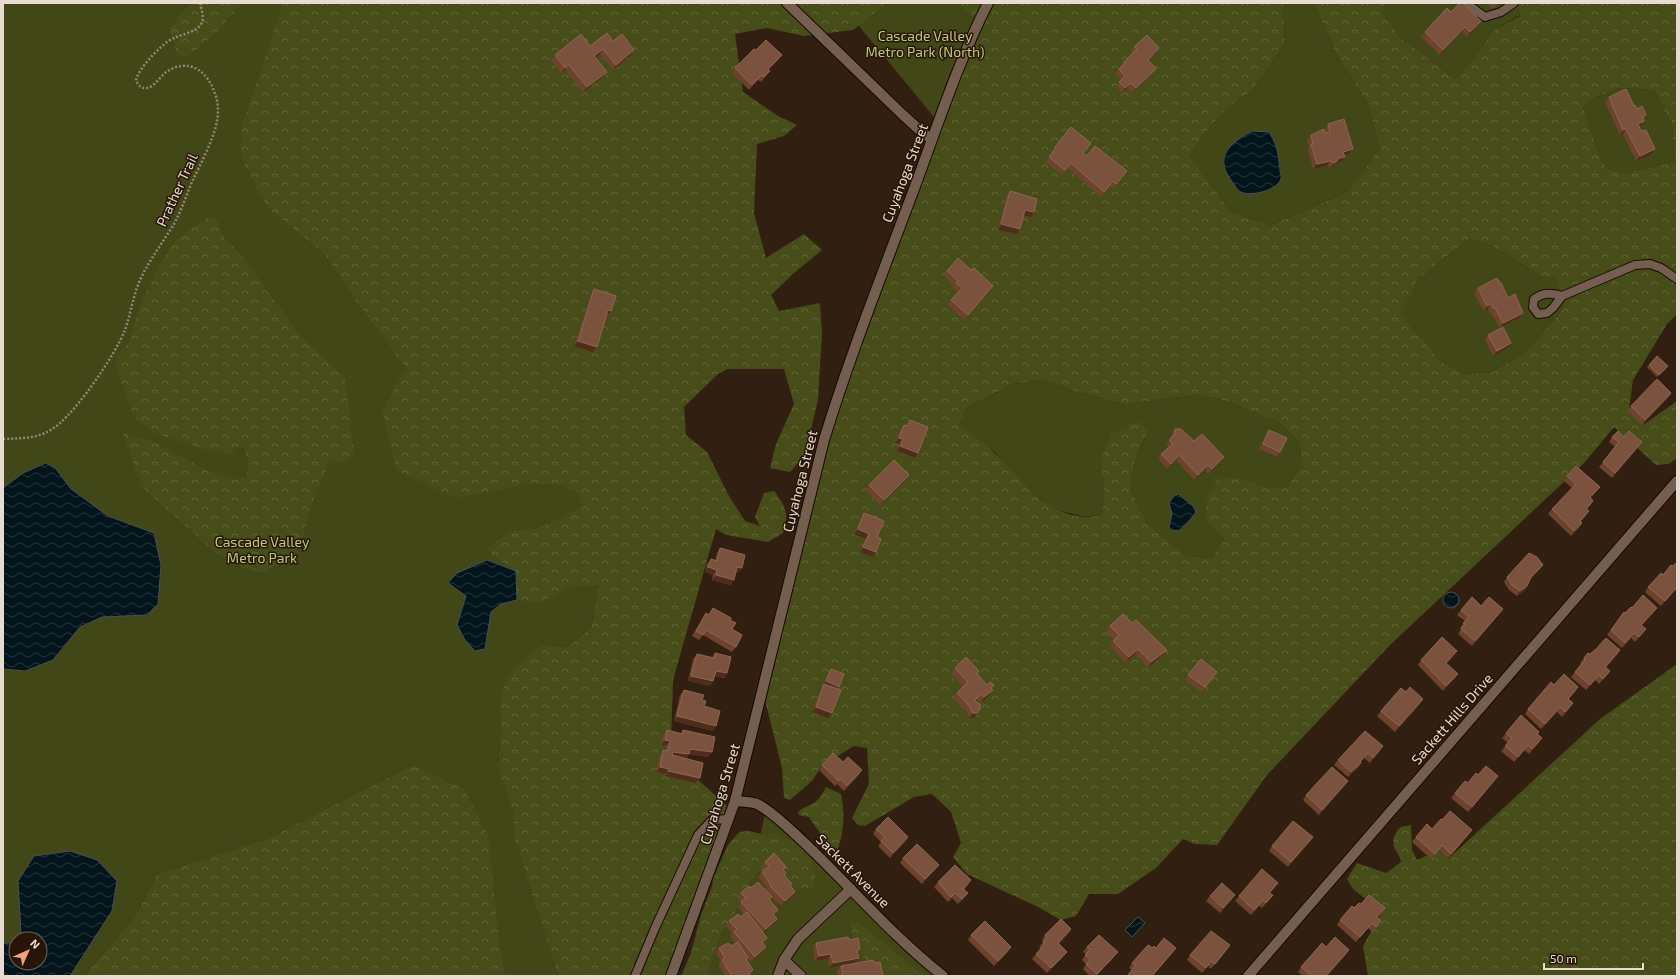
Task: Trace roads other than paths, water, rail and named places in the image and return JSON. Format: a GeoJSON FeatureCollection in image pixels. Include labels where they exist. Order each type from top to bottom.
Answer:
{"type":"FeatureCollection","features":[{"type":"Feature","properties":{"kind":"street"},"geometry":{"type":"LineString","coordinates":[[788,3],[815,32],[902,115],[932,139]]}},
{"type":"Feature","properties":{"kind":"street","name":"Cuyahoga Street"},"geometry":{"type":"LineString","coordinates":[[671,976],[735,801],[824,440],[866,317],[932,139],[975,29],[988,3]]}},
{"type":"Feature","properties":{"kind":"street","name":"Sackett Hills Drive"},"geometry":{"type":"LineString","coordinates":[[1248,976],[1677,481]]}},
{"type":"Feature","properties":{"kind":"street","name":"Sackett Avenue"},"geometry":{"type":"LineString","coordinates":[[735,801],[758,804],[766,810],[803,842],[928,964],[943,976]]}},
{"type":"Feature","properties":{"kind":"street"},"geometry":{"type":"LineString","coordinates":[[778,976],[784,960],[798,939],[851,889]]}},
{"type":"Feature","properties":{"kind":"street"},"geometry":{"type":"LineString","coordinates":[[784,960],[801,976]]}},
{"type":"Feature","properties":{"kind":"lane"},"geometry":{"type":"LineString","coordinates":[[1466,3],[1485,17],[1501,12],[1514,3]]}},
{"type":"Feature","properties":{"kind":"lane"},"geometry":{"type":"LineString","coordinates":[[1562,296],[1635,265],[1650,264],[1661,268],[1677,279]]}},
{"type":"Feature","properties":{"kind":"lane"},"geometry":{"type":"LineString","coordinates":[[635,976],[655,928],[698,835],[712,820],[728,819]]}},
{"type":"Feature","properties":{"kind":"water"},"geometry":{"type":"Polygon","coordinates":[[[1252,131],[1269,132],[1277,150],[1281,177],[1279,182],[1270,189],[1251,194],[1238,190],[1226,171],[1224,157],[1232,145],[1252,131]]]}},
{"type":"Feature","properties":{"kind":"water"},"geometry":{"type":"Polygon","coordinates":[[[46,463],[56,469],[71,489],[108,516],[154,533],[161,565],[158,604],[147,615],[102,617],[80,627],[53,660],[25,671],[3,669],[3,488],[23,473],[46,463]]]}},
{"type":"Feature","properties":{"kind":"water"},"geometry":{"type":"Polygon","coordinates":[[[1178,494],[1193,506],[1196,512],[1180,530],[1175,531],[1169,527],[1172,514],[1169,503],[1173,497],[1178,494]]]}},
{"type":"Feature","properties":{"kind":"water"},"geometry":{"type":"Polygon","coordinates":[[[487,560],[516,571],[517,600],[501,604],[491,612],[485,649],[475,651],[465,640],[457,625],[466,596],[448,583],[457,573],[487,560]]]}},
{"type":"Feature","properties":{"kind":"water"},"geometry":{"type":"Polygon","coordinates":[[[1451,592],[1458,597],[1459,600],[1454,607],[1451,608],[1444,603],[1443,600],[1448,593],[1451,592]]]}},
{"type":"Feature","properties":{"kind":"water"},"geometry":{"type":"Polygon","coordinates":[[[70,851],[97,860],[117,881],[112,911],[70,976],[3,976],[3,943],[8,943],[8,971],[48,971],[48,931],[21,931],[18,881],[34,856],[70,851]]]}},
{"type":"Feature","properties":{"kind":"water"},"geometry":{"type":"Polygon","coordinates":[[[1138,917],[1145,923],[1132,937],[1125,930],[1138,917]]]}},
{"type":"Feature","properties":{"kind":"park label","name":"Cascade Valley Metro Park (North)"},"geometry":{"type":"Point","coordinates":[925,44]}},
{"type":"Feature","properties":{"kind":"park label","name":"Cascade Valley Metro Park"},"geometry":{"type":"Point","coordinates":[262,550]}}]}
